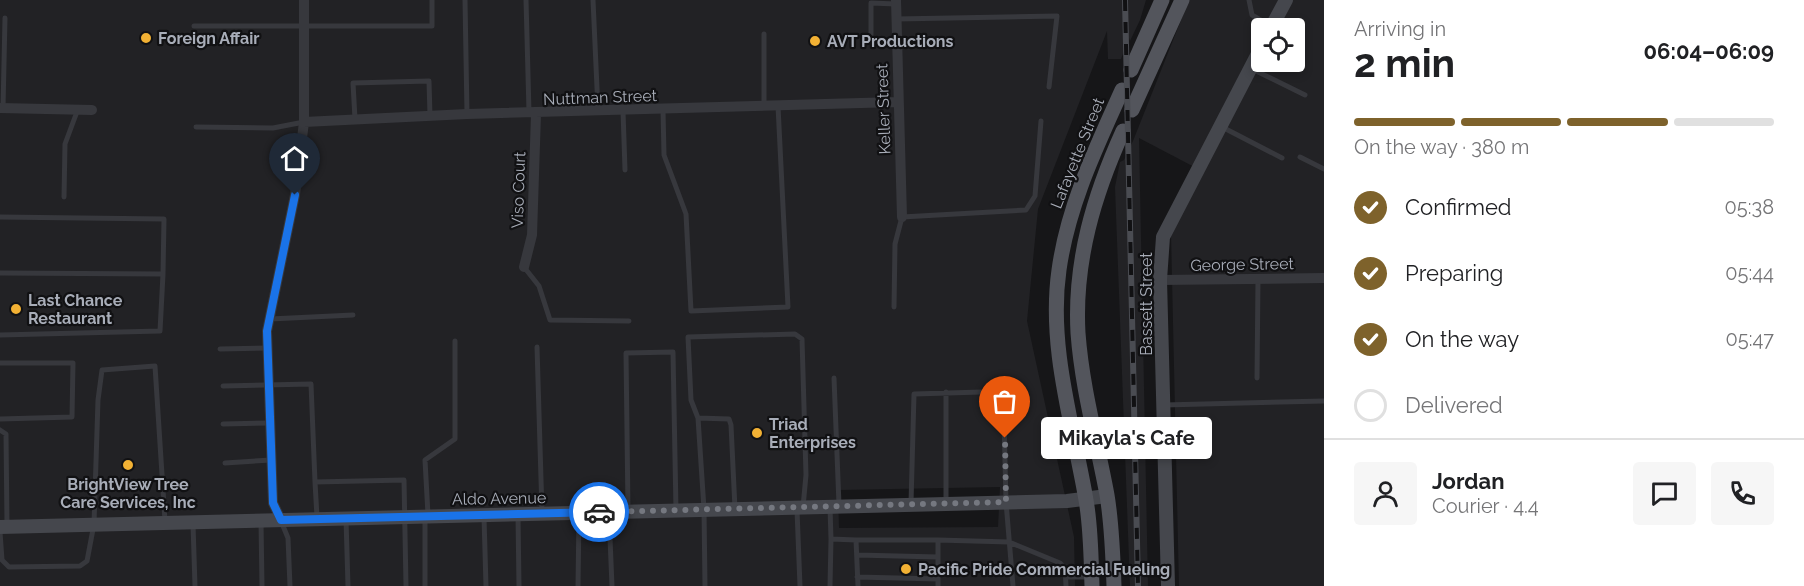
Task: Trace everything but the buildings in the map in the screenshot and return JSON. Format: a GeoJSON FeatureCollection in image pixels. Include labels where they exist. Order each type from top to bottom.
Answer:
{"type":"FeatureCollection","features":[{"type":"Feature","properties":{"kind":"main road"},"geometry":{"type":"LineString","coordinates":[[1131,70],[1162,0]]}},
{"type":"Feature","properties":{"kind":"main road"},"geometry":{"type":"LineString","coordinates":[[1132,110],[1182,0]]}},
{"type":"Feature","properties":{"kind":"main road","name":"Lafayette Street"},"geometry":{"type":"LineString","coordinates":[[1092,582],[1086,500],[1065,401],[1056,309],[1059,270],[1069,217],[1087,167],[1122,90]]}},
{"type":"Feature","properties":{"kind":"main road","name":"Lafayette Street"},"geometry":{"type":"LineString","coordinates":[[1114,586],[1107,496],[1080,357],[1079,289],[1086,231],[1094,202],[1123,130]]}},
{"type":"Feature","properties":{"kind":"street"},"geometry":{"type":"LineString","coordinates":[[281,520],[273,503],[268,348],[270,319],[295,195],[304,122],[304,0]]}},
{"type":"Feature","properties":{"kind":"street"},"geometry":{"type":"LineString","coordinates":[[1276,18],[1286,0]]}},
{"type":"Feature","properties":{"kind":"street","name":"Keller Street"},"geometry":{"type":"LineString","coordinates":[[896,2],[902,217]]}},
{"type":"Feature","properties":{"kind":"street","name":"Bassett Street"},"geometry":{"type":"LineString","coordinates":[[1168,586],[1160,280],[1163,237],[1250,68]]}},
{"type":"Feature","properties":{"kind":"street","name":"Nuttman Street"},"geometry":{"type":"LineString","coordinates":[[304,122],[466,114],[532,114],[897,102]]}},
{"type":"Feature","properties":{"kind":"street"},"geometry":{"type":"LineString","coordinates":[[1,108],[92,110]]}},
{"type":"Feature","properties":{"kind":"street","name":"Viso Court"},"geometry":{"type":"LineString","coordinates":[[524,267],[532,235],[532,114]]}},
{"type":"Feature","properties":{"kind":"street","name":"George Street"},"geometry":{"type":"LineString","coordinates":[[1160,280],[1324,278]]}},
{"type":"Feature","properties":{"kind":"street","name":"Aldo Avenue"},"geometry":{"type":"LineString","coordinates":[[2,528],[1086,500],[1107,496]]}},
{"type":"Feature","properties":{"kind":"lane"},"geometry":{"type":"LineString","coordinates":[[194,26],[432,26],[432,0]]}},
{"type":"Feature","properties":{"kind":"lane"},"geometry":{"type":"LineString","coordinates":[[465,0],[466,114]]}},
{"type":"Feature","properties":{"kind":"lane"},"geometry":{"type":"LineString","coordinates":[[526,0],[532,114]]}},
{"type":"Feature","properties":{"kind":"lane"},"geometry":{"type":"LineString","coordinates":[[593,0],[598,112]]}},
{"type":"Feature","properties":{"kind":"lane"},"geometry":{"type":"LineString","coordinates":[[1249,0],[1252,15],[1256,18]]}},
{"type":"Feature","properties":{"kind":"lane"},"geometry":{"type":"LineString","coordinates":[[896,2],[871,3],[871,40],[896,41]]}},
{"type":"Feature","properties":{"kind":"lane"},"geometry":{"type":"LineString","coordinates":[[896,19],[1057,16],[1049,87]]}},
{"type":"Feature","properties":{"kind":"lane"},"geometry":{"type":"LineString","coordinates":[[1,108],[4,18]]}},
{"type":"Feature","properties":{"kind":"lane"},"geometry":{"type":"LineString","coordinates":[[764,33],[764,107]]}},
{"type":"Feature","properties":{"kind":"lane"},"geometry":{"type":"LineString","coordinates":[[1250,68],[1305,95]]}},
{"type":"Feature","properties":{"kind":"lane"},"geometry":{"type":"LineString","coordinates":[[355,119],[353,83],[429,81],[430,116]]}},
{"type":"Feature","properties":{"kind":"lane"},"geometry":{"type":"LineString","coordinates":[[663,110],[664,155],[686,214],[691,311],[788,307],[786,222],[778,106]]}},
{"type":"Feature","properties":{"kind":"lane"},"geometry":{"type":"LineString","coordinates":[[64,197],[65,144],[78,109]]}},
{"type":"Feature","properties":{"kind":"lane"},"geometry":{"type":"LineString","coordinates":[[623,111],[625,170]]}},
{"type":"Feature","properties":{"kind":"lane"},"geometry":{"type":"LineString","coordinates":[[196,127],[273,128],[304,122]]}},
{"type":"Feature","properties":{"kind":"lane"},"geometry":{"type":"LineString","coordinates":[[894,307],[895,244],[902,217],[1026,210],[1035,196],[1041,122]]}},
{"type":"Feature","properties":{"kind":"lane"},"geometry":{"type":"LineString","coordinates":[[1220,126],[1282,158]]}},
{"type":"Feature","properties":{"kind":"lane"},"geometry":{"type":"LineString","coordinates":[[1300,157],[1324,169]]}},
{"type":"Feature","properties":{"kind":"lane"},"geometry":{"type":"LineString","coordinates":[[0,217],[164,219],[160,332],[0,335]]}},
{"type":"Feature","properties":{"kind":"lane"},"geometry":{"type":"LineString","coordinates":[[524,267],[539,286],[550,320],[629,321]]}},
{"type":"Feature","properties":{"kind":"lane"},"geometry":{"type":"LineString","coordinates":[[0,273],[163,274]]}},
{"type":"Feature","properties":{"kind":"lane"},"geometry":{"type":"LineString","coordinates":[[1257,378],[1258,279]]}},
{"type":"Feature","properties":{"kind":"lane"},"geometry":{"type":"LineString","coordinates":[[270,319],[353,315]]}},
{"type":"Feature","properties":{"kind":"lane"},"geometry":{"type":"LineString","coordinates":[[705,586],[704,509],[698,418],[691,400],[688,337],[795,334],[802,339],[806,475],[800,507],[800,586]]}},
{"type":"Feature","properties":{"kind":"lane"},"geometry":{"type":"LineString","coordinates":[[425,586],[427,516],[425,460],[455,439],[455,341]]}},
{"type":"Feature","properties":{"kind":"lane"},"geometry":{"type":"LineString","coordinates":[[537,347],[542,514]]}},
{"type":"Feature","properties":{"kind":"lane"},"geometry":{"type":"LineString","coordinates":[[220,349],[268,348]]}},
{"type":"Feature","properties":{"kind":"lane"},"geometry":{"type":"LineString","coordinates":[[628,512],[626,353],[673,351],[676,510]]}},
{"type":"Feature","properties":{"kind":"lane"},"geometry":{"type":"LineString","coordinates":[[0,363],[73,363],[72,417],[0,419]]}},
{"type":"Feature","properties":{"kind":"lane"},"geometry":{"type":"LineString","coordinates":[[1,430],[6,434],[2,560],[9,567],[80,566],[89,558],[89,542],[94,524],[95,447],[102,369],[155,366],[165,523]]}},
{"type":"Feature","properties":{"kind":"lane"},"geometry":{"type":"LineString","coordinates":[[830,586],[831,539],[835,507],[834,378]]}},
{"type":"Feature","properties":{"kind":"lane"},"geometry":{"type":"LineString","coordinates":[[223,386],[311,384],[317,519]]}},
{"type":"Feature","properties":{"kind":"lane"},"geometry":{"type":"LineString","coordinates":[[946,392],[946,503]]}},
{"type":"Feature","properties":{"kind":"lane"},"geometry":{"type":"LineString","coordinates":[[911,505],[914,394],[1016,392]]}},
{"type":"Feature","properties":{"kind":"lane"},"geometry":{"type":"LineString","coordinates":[[1163,405],[1324,401]]}},
{"type":"Feature","properties":{"kind":"lane"},"geometry":{"type":"LineString","coordinates":[[698,418],[729,420],[735,509]]}},
{"type":"Feature","properties":{"kind":"lane"},"geometry":{"type":"LineString","coordinates":[[1004,421],[1006,502],[1013,586]]}},
{"type":"Feature","properties":{"kind":"lane"},"geometry":{"type":"LineString","coordinates":[[223,424],[270,423]]}},
{"type":"Feature","properties":{"kind":"lane"},"geometry":{"type":"LineString","coordinates":[[225,463],[271,460]]}},
{"type":"Feature","properties":{"kind":"lane"},"geometry":{"type":"LineString","coordinates":[[315,482],[404,480],[406,586]]}},
{"type":"Feature","properties":{"kind":"lane"},"geometry":{"type":"LineString","coordinates":[[609,512],[612,586]]}},
{"type":"Feature","properties":{"kind":"lane"},"geometry":{"type":"LineString","coordinates":[[578,586],[579,513]]}},
{"type":"Feature","properties":{"kind":"lane"},"geometry":{"type":"LineString","coordinates":[[518,514],[519,586]]}},
{"type":"Feature","properties":{"kind":"lane"},"geometry":{"type":"LineString","coordinates":[[484,515],[486,586]]}},
{"type":"Feature","properties":{"kind":"lane"},"geometry":{"type":"LineString","coordinates":[[346,518],[348,586]]}},
{"type":"Feature","properties":{"kind":"lane"},"geometry":{"type":"LineString","coordinates":[[261,520],[262,586]]}},
{"type":"Feature","properties":{"kind":"lane"},"geometry":{"type":"LineString","coordinates":[[281,520],[288,538],[290,586]]}},
{"type":"Feature","properties":{"kind":"lane"},"geometry":{"type":"LineString","coordinates":[[192,522],[195,586]]}},
{"type":"Feature","properties":{"kind":"lane"},"geometry":{"type":"LineString","coordinates":[[831,539],[1009,542],[1060,563],[1065,568],[1066,586]]}},
{"type":"Feature","properties":{"kind":"lane"},"geometry":{"type":"LineString","coordinates":[[856,540],[858,586]]}},
{"type":"Feature","properties":{"kind":"lane"},"geometry":{"type":"LineString","coordinates":[[938,540],[938,586]]}},
{"type":"Feature","properties":{"kind":"lane"},"geometry":{"type":"LineString","coordinates":[[857,555],[938,556]]}},
{"type":"Feature","properties":{"kind":"lane"},"geometry":{"type":"LineString","coordinates":[[857,577],[938,579]]}},
{"type":"Feature","properties":{"kind":"lane"},"geometry":{"type":"LineString","coordinates":[[1066,577],[1092,582]]}},
{"type":"Feature","properties":{"kind":"shaded area"},"geometry":{"type":"Polygon","coordinates":[[[0,0],[1146,0],[1140,20],[1130,41],[1129,38],[1121,59],[1108,59],[1107,31],[1038,209],[1027,321],[1074,537],[1075,586],[0,586],[0,0]],[[1000,487],[838,490],[839,528],[998,527],[1000,487]]]}},
{"type":"Feature","properties":{"kind":"shaded area"},"geometry":{"type":"Polygon","coordinates":[[[1189,0],[1324,0],[1324,586],[1179,586],[1171,234],[1202,171],[1139,138],[1148,586],[1130,586],[1115,187],[1120,162],[1124,160],[1189,0]]]}},
{"type":"Feature","properties":{"kind":"railway"},"geometry":{"type":"LineString","coordinates":[[1125,0],[1138,586]]}},
{"type":"Feature","properties":{"kind":"way so far"},"geometry":{"type":"LineString","coordinates":[[599,512],[1006,502],[1005,438]]}},
{"type":"Feature","properties":{"kind":"place","name":"Foreign Affair"},"geometry":{"type":"Point","coordinates":[146,38]}},
{"type":"Feature","properties":{"kind":"place","name":"AVT Productions"},"geometry":{"type":"Point","coordinates":[815,41]}},
{"type":"Feature","properties":{"kind":"place","name":"Last Chance Restaurant"},"geometry":{"type":"Point","coordinates":[16,309]}},
{"type":"Feature","properties":{"kind":"place","name":"Triad Enterprises"},"geometry":{"type":"Point","coordinates":[757,433]}},
{"type":"Feature","properties":{"kind":"place","name":"Mikayla's Cafe"},"geometry":{"type":"Point","coordinates":[1005,438]}},
{"type":"Feature","properties":{"kind":"place","name":"BrightView Tree Care Services, Inc"},"geometry":{"type":"Point","coordinates":[128,465]}},
{"type":"Feature","properties":{"kind":"place","name":"Pacific Pride Commercial Fueling"},"geometry":{"type":"Point","coordinates":[906,569]}},
{"type":"Feature","properties":{"kind":"route"},"geometry":{"type":"LineString","coordinates":[[295,195],[267,331],[273,503],[281,520],[599,512]]}}]}
